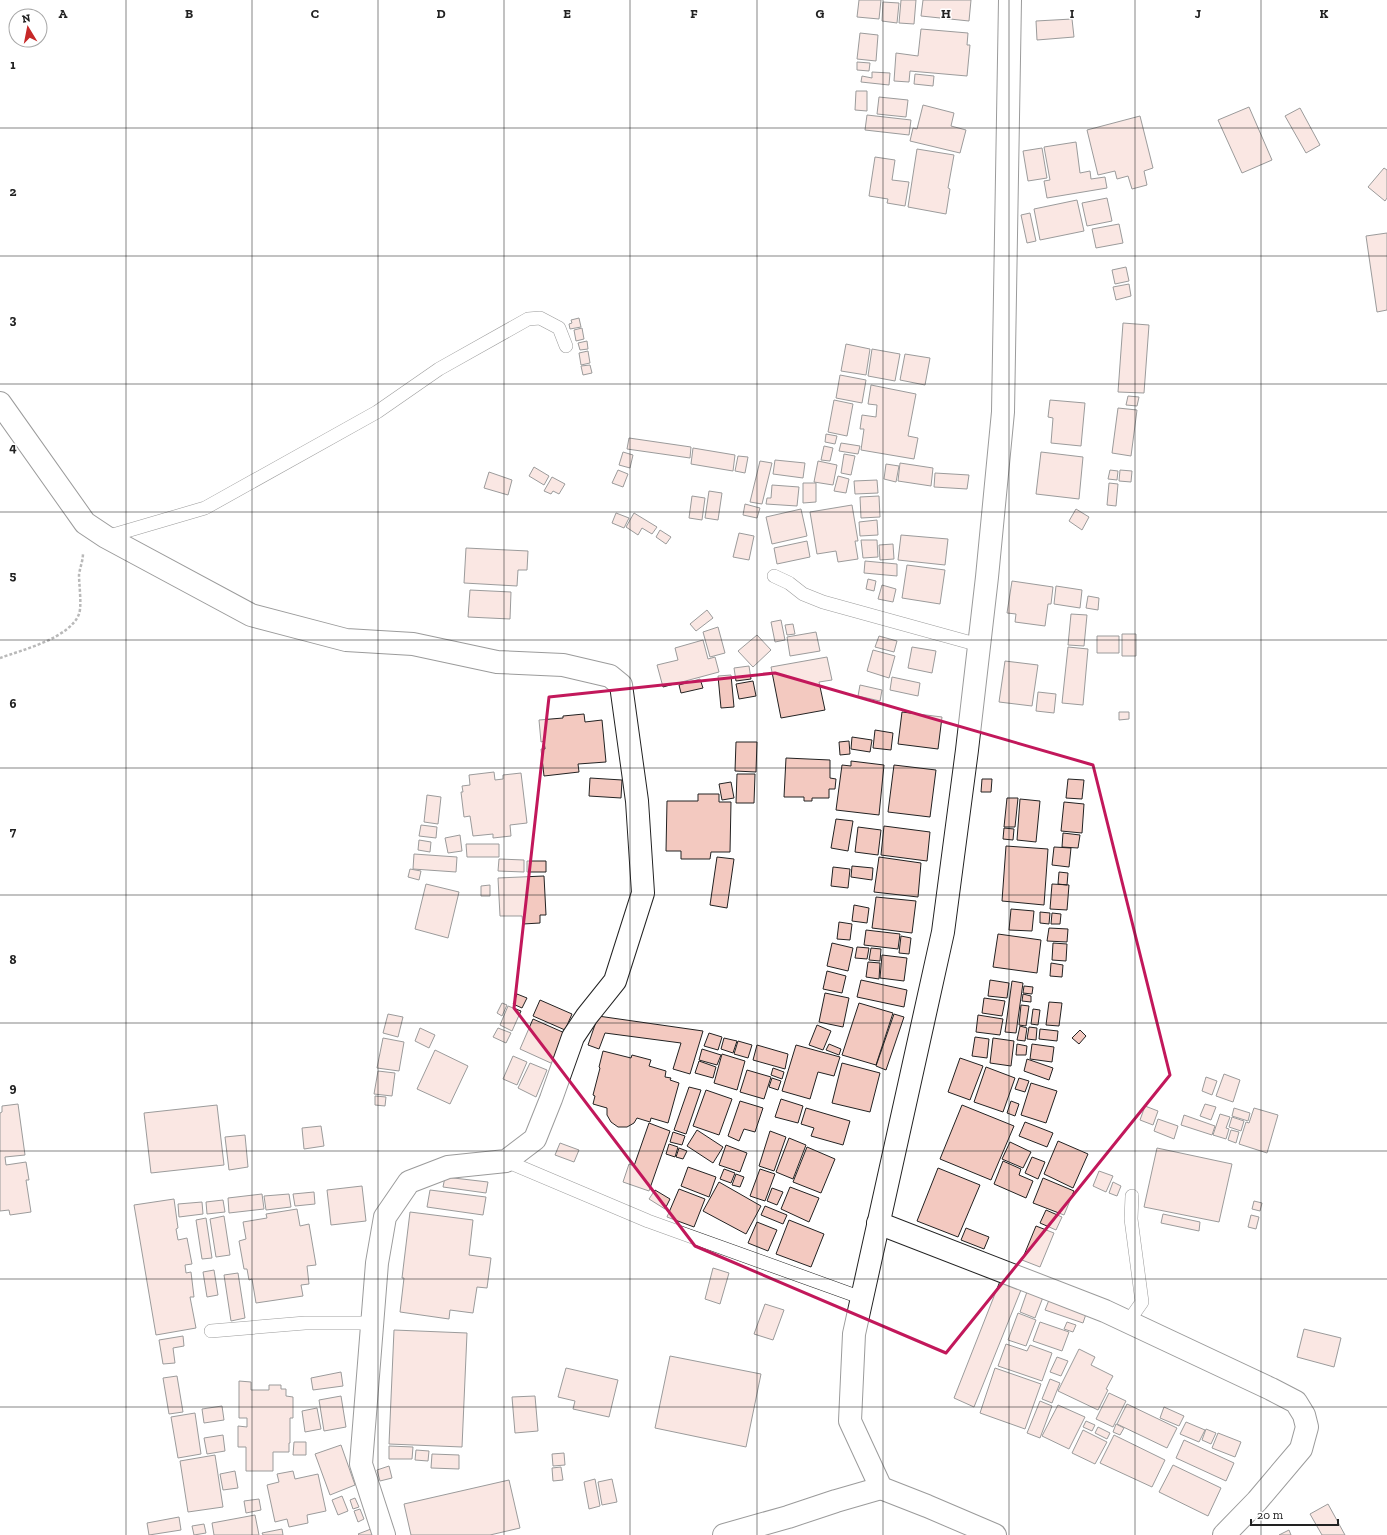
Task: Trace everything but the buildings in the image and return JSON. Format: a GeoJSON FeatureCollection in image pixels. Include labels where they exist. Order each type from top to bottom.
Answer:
{"type":"FeatureCollection","features":[{"type":"Feature","properties":{"kind":"street"},"geometry":{"type":"LineString","coordinates":[[881,1488],[850,1421],[854,1334],[942,932],[967,750],[1003,412],[1010,0]]}},
{"type":"Feature","properties":{"kind":"street"},"geometry":{"type":"LineString","coordinates":[[0,403],[85,523],[251,615],[346,640],[413,644],[497,662],[563,665],[610,676],[621,685],[637,801],[643,893],[614,982],[587,1016],[574,1037],[535,1139],[506,1161],[448,1167],[409,1182],[385,1217],[377,1263],[361,1464],[384,1535]]}},
{"type":"Feature","properties":{"kind":"street"},"geometry":{"type":"LineString","coordinates":[[878,1223],[1105,1311],[1296,1402],[1304,1415],[1307,1427],[1301,1449],[1257,1501],[1224,1535]]}},
{"type":"Feature","properties":{"kind":"street"},"geometry":{"type":"LineString","coordinates":[[724,1535],[789,1526],[836,1501],[881,1488],[995,1535]]}},
{"type":"Feature","properties":{"kind":"lane"},"geometry":{"type":"LineString","coordinates":[[106,536],[205,508],[377,412],[439,369],[528,319],[540,318],[559,328],[566,346]]}},
{"type":"Feature","properties":{"kind":"lane"},"geometry":{"type":"LineString","coordinates":[[774,576],[789,583],[804,594],[823,602],[979,645]]}},
{"type":"Feature","properties":{"kind":"lane"},"geometry":{"type":"LineString","coordinates":[[506,1161],[648,1221],[862,1298]]}},
{"type":"Feature","properties":{"kind":"lane"},"geometry":{"type":"LineString","coordinates":[[1128,1322],[1142,1302],[1131,1219],[1132,1196]]}},
{"type":"Feature","properties":{"kind":"lane"},"geometry":{"type":"LineString","coordinates":[[211,1331],[305,1323],[372,1323]]}},
{"type":"Feature","properties":{"kind":"path"},"geometry":{"type":"LineString","coordinates":[[0,658],[50,640],[73,624],[79,613],[79,573],[82,561],[85,523]]}},
{"type":"Feature","properties":{"kind":"highlighted area"},"geometry":{"type":"Polygon","coordinates":[[[775,673],[1093,765],[1170,1075],[946,1353],[695,1246],[514,1008],[549,697],[775,673]]]}}]}
